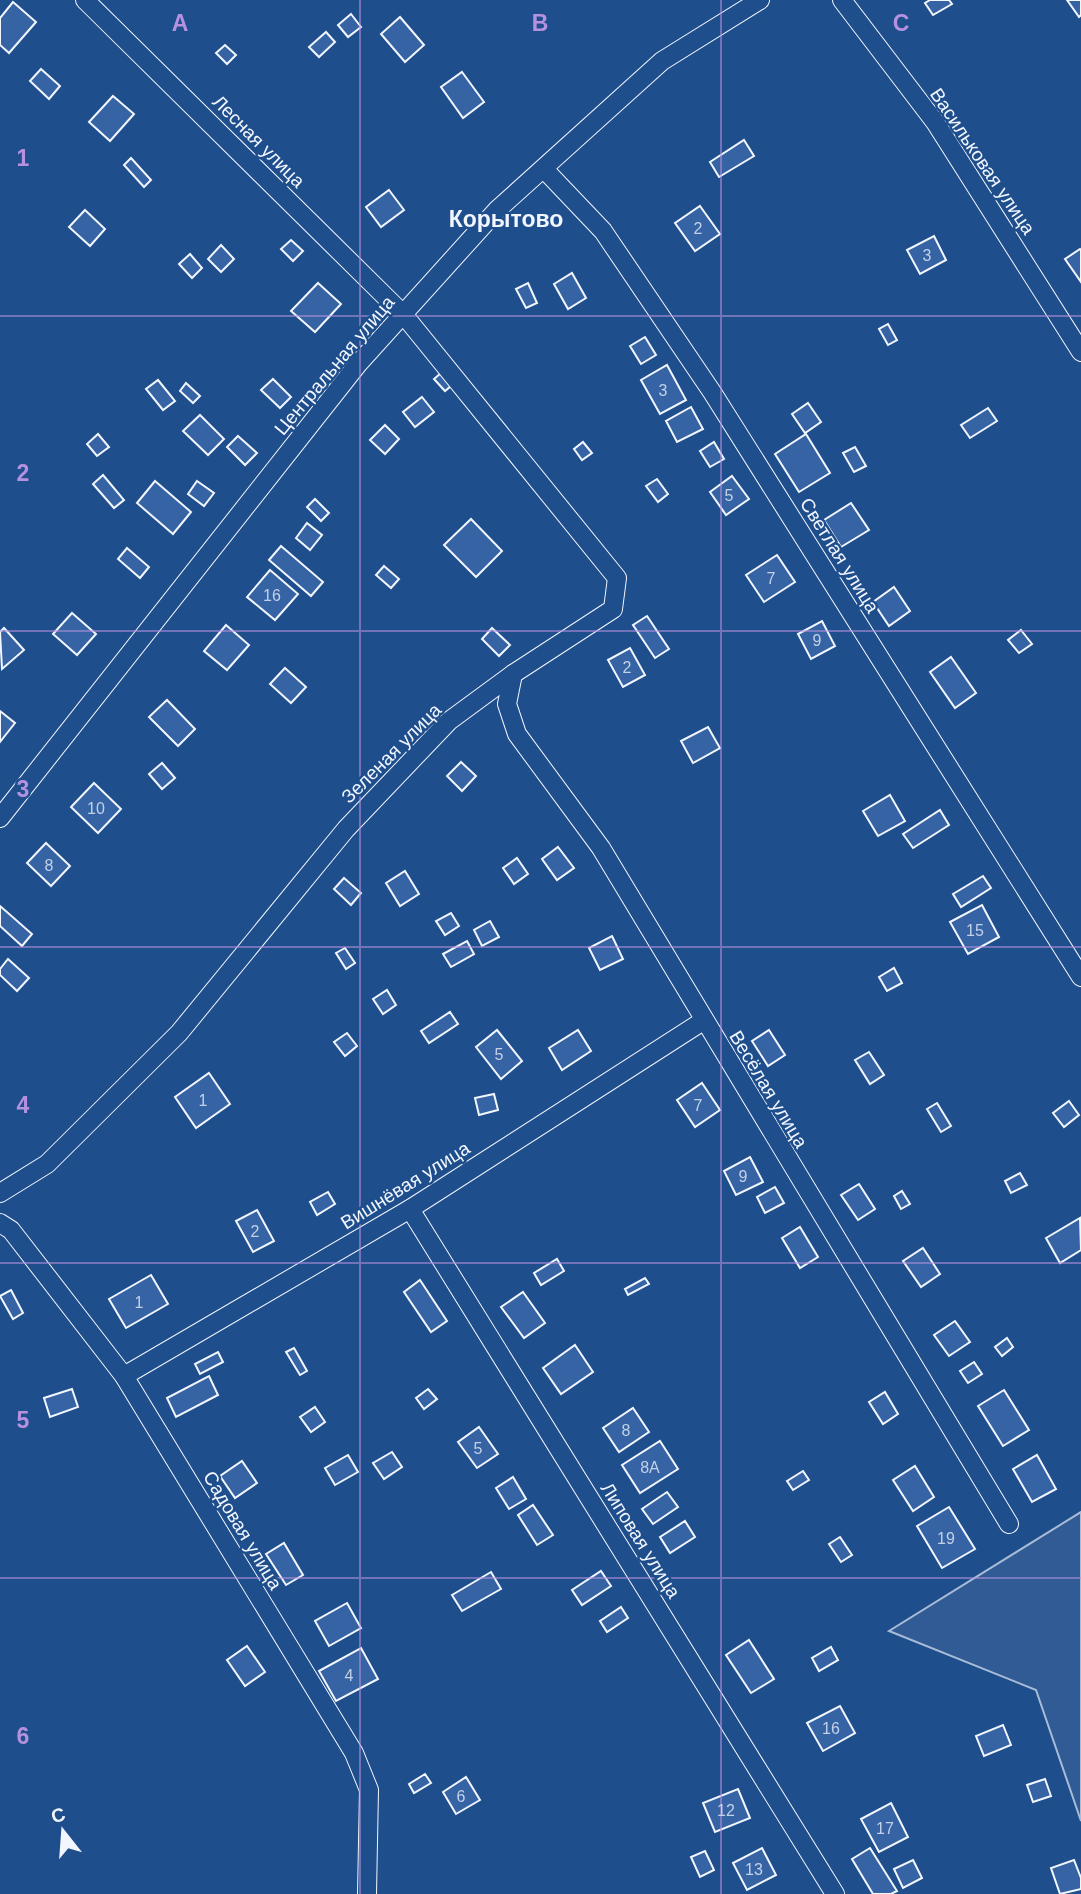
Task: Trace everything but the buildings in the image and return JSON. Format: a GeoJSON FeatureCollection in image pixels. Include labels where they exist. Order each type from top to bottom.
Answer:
{"type":"FeatureCollection","features":[{"type":"Feature","properties":{"kind":"street","name":"Лесная улица"},"geometry":{"type":"LineString","coordinates":[[85,0],[403,314]]}},
{"type":"Feature","properties":{"kind":"street","name":"Центральная улица"},"geometry":{"type":"LineString","coordinates":[[0,818],[358,364],[497,210],[662,61],[761,0]]}},
{"type":"Feature","properties":{"kind":"street","name":"Васильковая улица"},"geometry":{"type":"LineString","coordinates":[[842,0],[935,122],[1081,352]]}},
{"type":"Feature","properties":{"kind":"street","name":"Светлая улица"},"geometry":{"type":"LineString","coordinates":[[544,169],[603,231],[712,392],[1081,977]]}},
{"type":"Feature","properties":{"kind":"street","name":"Зеленая улица"},"geometry":{"type":"LineString","coordinates":[[0,1193],[47,1164],[179,1033],[346,829],[449,721],[513,674],[613,609],[617,578],[403,314]]}},
{"type":"Feature","properties":{"kind":"street","name":"Весёлая улица"},"geometry":{"type":"LineString","coordinates":[[513,674],[506,704],[517,734],[601,848],[1009,1524]]}},
{"type":"Feature","properties":{"kind":"street","name":"Вишнёвая улица"},"geometry":{"type":"LineString","coordinates":[[124,1376],[410,1209],[703,1021]]}},
{"type":"Feature","properties":{"kind":"street","name":"Липовая улица"},"geometry":{"type":"LineString","coordinates":[[410,1209],[835,1894]]}},
{"type":"Feature","properties":{"kind":"street","name":"Садовая улица"},"geometry":{"type":"LineString","coordinates":[[0,1223],[10,1230],[124,1376],[354,1753],[369,1790],[367,1894]]}},
{"type":"Feature","properties":{"kind":"shaded area"},"geometry":{"type":"Polygon","coordinates":[[[1081,1512],[1081,1821],[1036,1690],[889,1631],[1081,1512]]]}},
{"type":"Feature","properties":{"kind":"district","name":"Корытово"},"geometry":{"type":"Point","coordinates":[506,219]}}]}
